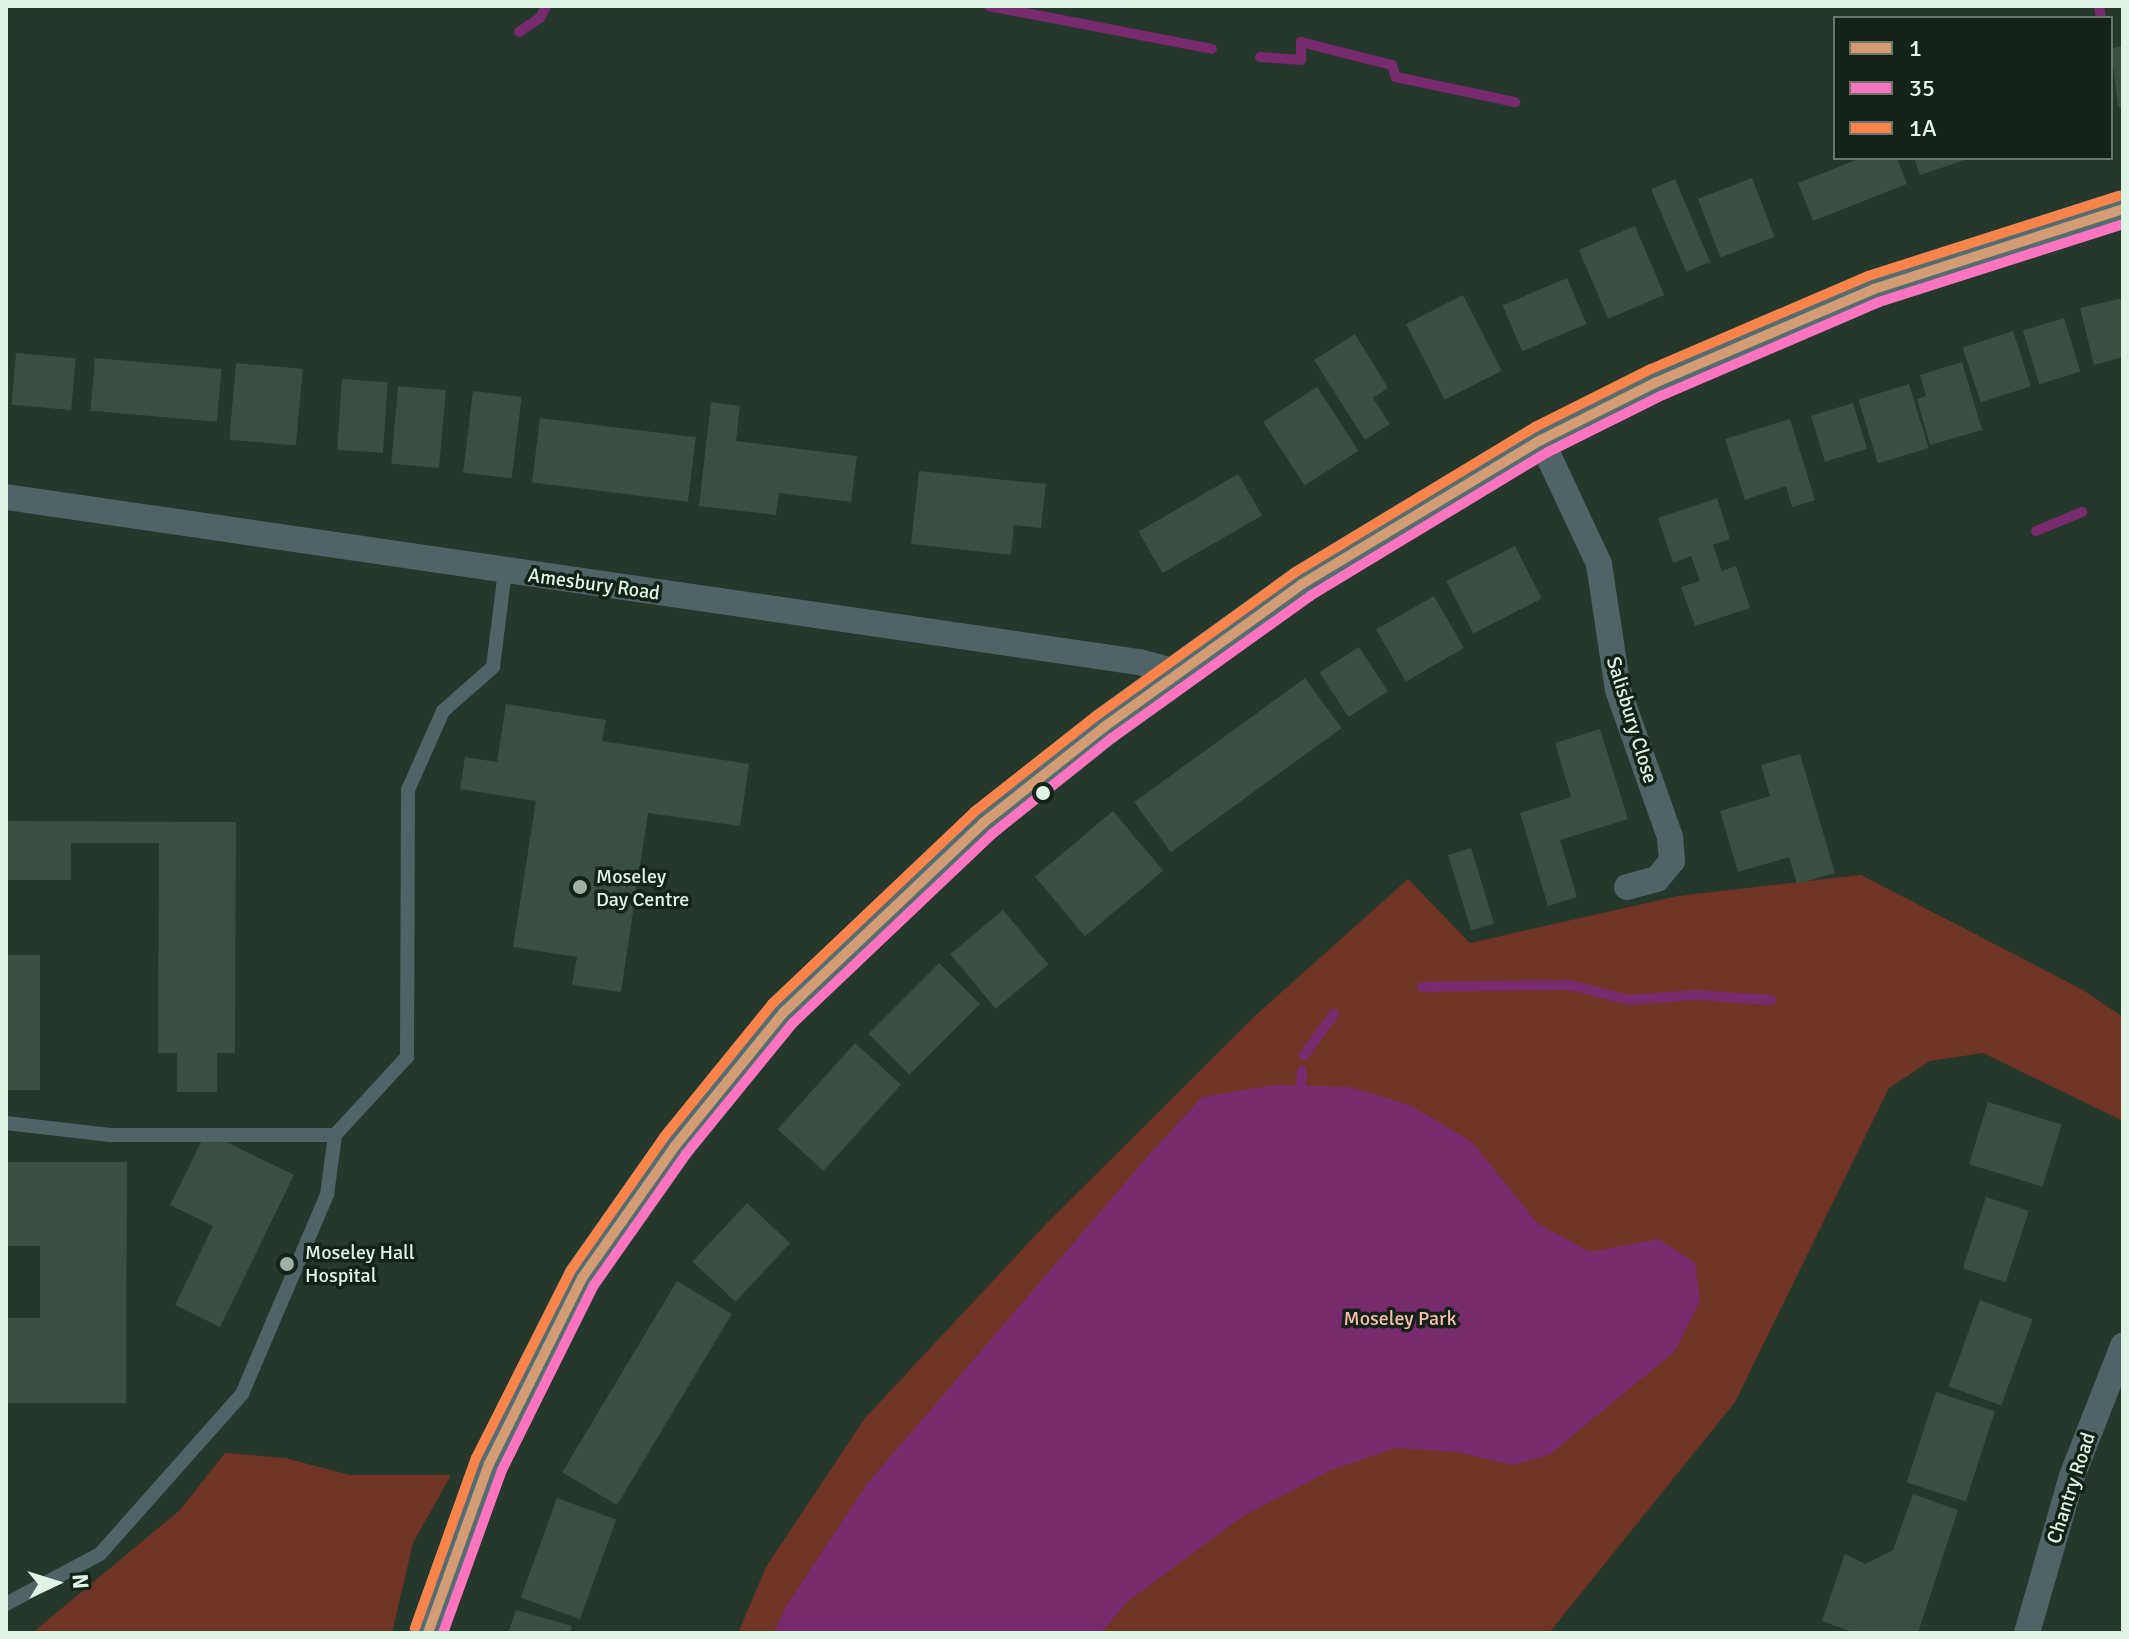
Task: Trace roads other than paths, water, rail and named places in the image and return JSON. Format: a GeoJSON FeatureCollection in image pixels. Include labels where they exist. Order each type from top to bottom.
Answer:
{"type":"FeatureCollection","features":[{"type":"Feature","properties":{"kind":"main road"},"geometry":{"type":"LineString","coordinates":[[428,1633],[489,1464],[582,1278],[675,1146],[783,1013],[894,904],[983,823],[1302,584],[1541,440],[1657,382],[1874,289],[2123,209]]}},
{"type":"Feature","properties":{"kind":"street","name":"Salisbury Close"},"geometry":{"type":"LineString","coordinates":[[1541,440],[1599,564],[1618,690],[1670,837],[1672,861],[1657,879],[1627,887]]}},
{"type":"Feature","properties":{"kind":"street","name":"Amesbury Road"},"geometry":{"type":"LineString","coordinates":[[6,497],[1139,662],[1181,673]]}},
{"type":"Feature","properties":{"kind":"street","name":"Chantry Road"},"geometry":{"type":"LineString","coordinates":[[2027,1633],[2072,1476],[2123,1346]]}},
{"type":"Feature","properties":{"kind":"lane"},"geometry":{"type":"LineString","coordinates":[[6,1604],[100,1554],[242,1394],[327,1195],[335,1135],[407,1057],[408,790],[443,711],[493,667],[505,571]]}},
{"type":"Feature","properties":{"kind":"lane"},"geometry":{"type":"LineString","coordinates":[[6,1123],[110,1135],[335,1135]]}},
{"type":"Feature","properties":{"kind":"waterway"},"geometry":{"type":"LineString","coordinates":[[519,32],[540,18],[546,6]]}},
{"type":"Feature","properties":{"kind":"waterway"},"geometry":{"type":"LineString","coordinates":[[989,6],[1212,49]]}},
{"type":"Feature","properties":{"kind":"waterway"},"geometry":{"type":"LineString","coordinates":[[2099,6],[2101,16]]}},
{"type":"Feature","properties":{"kind":"waterway"},"geometry":{"type":"LineString","coordinates":[[1260,57],[1301,60],[1301,42],[1392,65],[1396,77],[1515,102]]}},
{"type":"Feature","properties":{"kind":"waterway"},"geometry":{"type":"LineString","coordinates":[[2036,531],[2082,512]]}},
{"type":"Feature","properties":{"kind":"waterway"},"geometry":{"type":"LineString","coordinates":[[1422,987],[1569,985],[1629,1000],[1696,995],[1771,1000]]}},
{"type":"Feature","properties":{"kind":"waterway"},"geometry":{"type":"LineString","coordinates":[[1304,1055],[1334,1014]]}},
{"type":"Feature","properties":{"kind":"waterway"},"geometry":{"type":"LineString","coordinates":[[1301,1086],[1302,1071]]}},
{"type":"Feature","properties":{"kind":"place","name":"Moseley Day Centre"},"geometry":{"type":"Point","coordinates":[580,887]}},
{"type":"Feature","properties":{"kind":"place","name":"Moseley Hall Hospital"},"geometry":{"type":"Point","coordinates":[287,1264]}},
{"type":"Feature","properties":{"kind":"park label","name":"Moseley Park"},"geometry":{"type":"Point","coordinates":[1400,1318]}}]}
